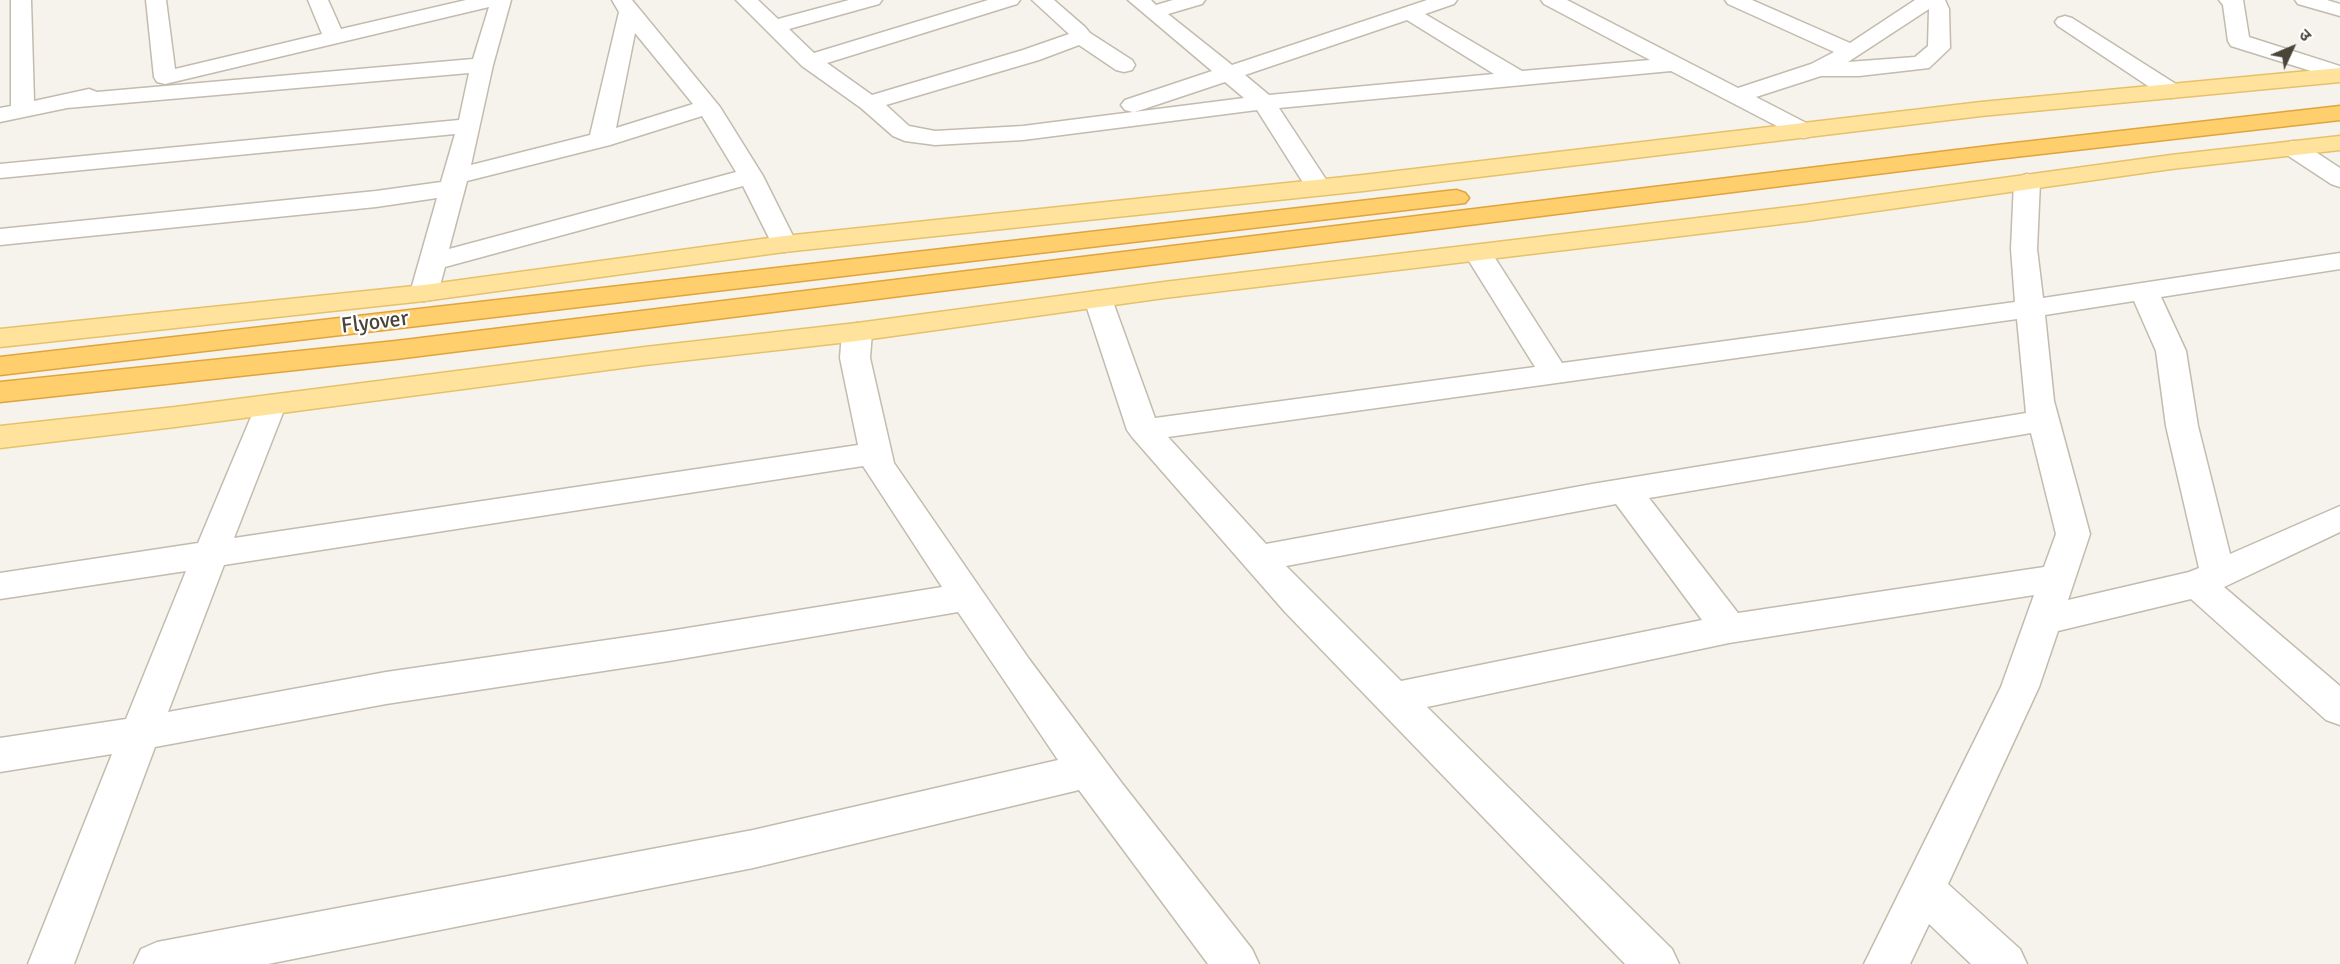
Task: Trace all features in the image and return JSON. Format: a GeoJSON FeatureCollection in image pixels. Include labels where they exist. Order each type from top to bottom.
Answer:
{"type":"FeatureCollection","features":[{"type":"Feature","properties":{"kind":"highway"},"geometry":{"type":"LineString","coordinates":[[749,292],[2340,94]]}},
{"type":"Feature","properties":{"kind":"highway"},"geometry":{"type":"LineString","coordinates":[[749,292],[2340,113]]}},
{"type":"Feature","properties":{"kind":"highway","name":"Flyover"},"geometry":{"type":"LineString","coordinates":[[0,366],[749,292]]}},
{"type":"Feature","properties":{"kind":"highway","name":"Flyover"},"geometry":{"type":"LineString","coordinates":[[0,392],[396,350],[749,292]]}},
{"type":"Feature","properties":{"kind":"main road"},"geometry":{"type":"LineString","coordinates":[[0,338],[424,293],[784,244],[1318,187],[1981,109],[2340,74]]}},
{"type":"Feature","properties":{"kind":"main road"},"geometry":{"type":"LineString","coordinates":[[0,437],[271,405],[645,356],[857,332],[1098,299],[1806,213],[2171,162],[2340,142]]}},
{"type":"Feature","properties":{"kind":"street"},"geometry":{"type":"LineString","coordinates":[[21,0],[23,110]]}},
{"type":"Feature","properties":{"kind":"street"},"geometry":{"type":"LineString","coordinates":[[156,0],[165,77]]}},
{"type":"Feature","properties":{"kind":"street"},"geometry":{"type":"LineString","coordinates":[[318,0],[334,38]]}},
{"type":"Feature","properties":{"kind":"street"},"geometry":{"type":"LineString","coordinates":[[0,115],[334,38],[430,7],[492,0]]}},
{"type":"Feature","properties":{"kind":"street"},"geometry":{"type":"LineString","coordinates":[[424,293],[469,126],[482,65],[501,0]]}},
{"type":"Feature","properties":{"kind":"street"},"geometry":{"type":"LineString","coordinates":[[746,0],[810,62],[869,103],[901,131],[913,136],[946,137],[1023,133],[1264,102],[1674,63]]}},
{"type":"Feature","properties":{"kind":"street"},"geometry":{"type":"LineString","coordinates":[[774,27],[872,0]]}},
{"type":"Feature","properties":{"kind":"street"},"geometry":{"type":"LineString","coordinates":[[810,62],[1010,0]]}},
{"type":"Feature","properties":{"kind":"street"},"geometry":{"type":"LineString","coordinates":[[1042,0],[1078,31],[1081,37],[1124,65]]}},
{"type":"Feature","properties":{"kind":"street"},"geometry":{"type":"LineString","coordinates":[[1146,6],[1195,0]]}},
{"type":"Feature","properties":{"kind":"street"},"geometry":{"type":"LineString","coordinates":[[1072,126],[1227,72],[1447,0]]}},
{"type":"Feature","properties":{"kind":"street"},"geometry":{"type":"LineString","coordinates":[[1552,0],[1804,131]]}},
{"type":"Feature","properties":{"kind":"street"},"geometry":{"type":"LineString","coordinates":[[1736,96],[1819,69],[1851,52],[1929,0]]}},
{"type":"Feature","properties":{"kind":"street"},"geometry":{"type":"LineString","coordinates":[[1819,69],[1859,69],[1921,63],[1939,48],[1939,9],[1935,0]]}},
{"type":"Feature","properties":{"kind":"street"},"geometry":{"type":"LineString","coordinates":[[2229,0],[2233,1],[2239,41],[2340,74]]}},
{"type":"Feature","properties":{"kind":"street"},"geometry":{"type":"LineString","coordinates":[[2305,0],[2340,10]]}},
{"type":"Feature","properties":{"kind":"street"},"geometry":{"type":"LineString","coordinates":[[1749,2],[1851,52]]}},
{"type":"Feature","properties":{"kind":"street"},"geometry":{"type":"LineString","coordinates":[[626,6],[708,107],[752,176],[784,244]]}},
{"type":"Feature","properties":{"kind":"street"},"geometry":{"type":"LineString","coordinates":[[601,140],[626,6]]}},
{"type":"Feature","properties":{"kind":"street"},"geometry":{"type":"LineString","coordinates":[[1146,6],[1264,102],[1318,187]]}},
{"type":"Feature","properties":{"kind":"street"},"geometry":{"type":"LineString","coordinates":[[1409,13],[1517,78]]}},
{"type":"Feature","properties":{"kind":"street"},"geometry":{"type":"LineString","coordinates":[[2065,22],[2171,91]]}},
{"type":"Feature","properties":{"kind":"street"},"geometry":{"type":"LineString","coordinates":[[869,103],[1031,55],[1081,37]]}},
{"type":"Feature","properties":{"kind":"street"},"geometry":{"type":"LineString","coordinates":[[68,101],[482,65]]}},
{"type":"Feature","properties":{"kind":"street"},"geometry":{"type":"LineString","coordinates":[[0,237],[376,199],[454,182],[708,107]]}},
{"type":"Feature","properties":{"kind":"street"},"geometry":{"type":"LineString","coordinates":[[0,171],[469,126]]}},
{"type":"Feature","properties":{"kind":"street"},"geometry":{"type":"LineString","coordinates":[[2293,148],[2340,179]]}},
{"type":"Feature","properties":{"kind":"street"},"geometry":{"type":"LineString","coordinates":[[432,262],[752,176]]}},
{"type":"Feature","properties":{"kind":"street"},"geometry":{"type":"LineString","coordinates":[[1887,964],[2020,687],[2073,534],[2039,401],[2024,249],[2027,182]]}},
{"type":"Feature","properties":{"kind":"street"},"geometry":{"type":"LineString","coordinates":[[1478,253],[1554,374]]}},
{"type":"Feature","properties":{"kind":"street"},"geometry":{"type":"LineString","coordinates":[[1143,430],[2030,309],[2340,261]]}},
{"type":"Feature","properties":{"kind":"street"},"geometry":{"type":"LineString","coordinates":[[2305,267],[2340,286]]}},
{"type":"Feature","properties":{"kind":"street"},"geometry":{"type":"LineString","coordinates":[[2144,291],[2171,351],[2208,579],[2340,709]]}},
{"type":"Feature","properties":{"kind":"street"},"geometry":{"type":"LineString","coordinates":[[1098,299],[1143,430],[1258,558],[1656,964]]}},
{"type":"Feature","properties":{"kind":"street"},"geometry":{"type":"LineString","coordinates":[[857,332],[855,358],[878,464],[1016,670],[1088,770],[1236,964]]}},
{"type":"Feature","properties":{"kind":"street"},"geometry":{"type":"LineString","coordinates":[[51,964],[210,555],[271,405]]}},
{"type":"Feature","properties":{"kind":"street"},"geometry":{"type":"LineString","coordinates":[[1258,558],[1625,491],[2044,420]]}},
{"type":"Feature","properties":{"kind":"street"},"geometry":{"type":"LineString","coordinates":[[0,586],[876,453]]}},
{"type":"Feature","properties":{"kind":"street"},"geometry":{"type":"LineString","coordinates":[[1625,491],[1729,629]]}},
{"type":"Feature","properties":{"kind":"street"},"geometry":{"type":"LineString","coordinates":[[2043,620],[2208,579],[2340,518]]}},
{"type":"Feature","properties":{"kind":"street"},"geometry":{"type":"LineString","coordinates":[[1394,698],[1729,629],[2058,578]]}},
{"type":"Feature","properties":{"kind":"street"},"geometry":{"type":"LineString","coordinates":[[0,755],[140,733],[386,688],[967,597]]}},
{"type":"Feature","properties":{"kind":"street"},"geometry":{"type":"LineString","coordinates":[[157,964],[753,849],[1088,770]]}},
{"type":"Feature","properties":{"kind":"street"},"geometry":{"type":"LineString","coordinates":[[1923,890],[2004,964]]}}]}
